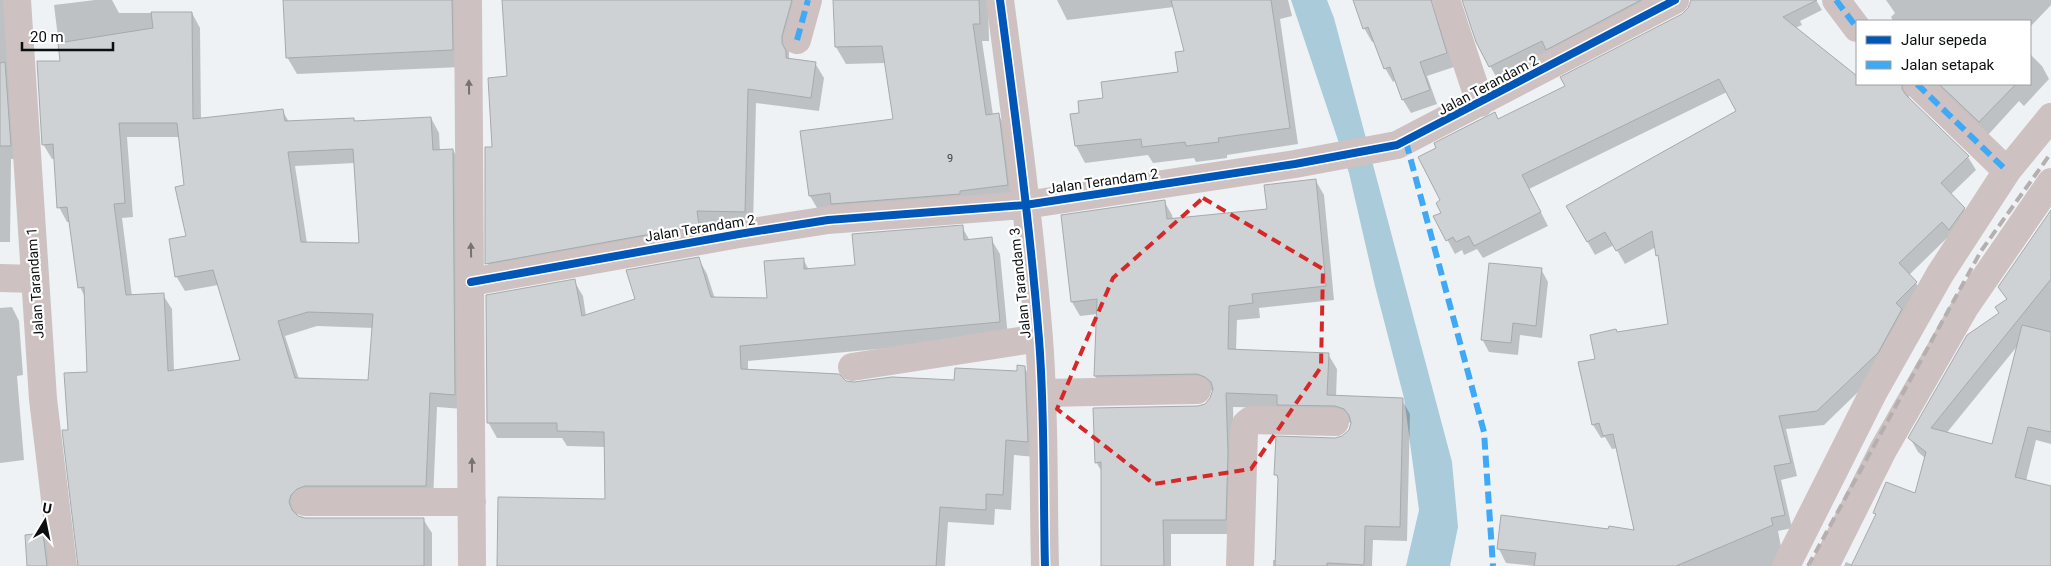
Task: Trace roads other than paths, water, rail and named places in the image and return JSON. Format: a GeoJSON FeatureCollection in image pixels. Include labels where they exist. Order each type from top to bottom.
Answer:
{"type":"FeatureCollection","features":[{"type":"Feature","properties":{"kind":"street","name":"Jalan Tarandam 1"},"geometry":{"type":"LineString","coordinates":[[17,0],[43,399],[63,566]]}},
{"type":"Feature","properties":{"kind":"street"},"geometry":{"type":"LineString","coordinates":[[468,0],[472,566]]}},
{"type":"Feature","properties":{"kind":"street"},"geometry":{"type":"LineString","coordinates":[[797,40],[808,0]]}},
{"type":"Feature","properties":{"kind":"street","name":"Jalan Tarandam 3"},"geometry":{"type":"LineString","coordinates":[[1000,0],[1039,338],[1042,393],[1045,566]]}},
{"type":"Feature","properties":{"kind":"street"},"geometry":{"type":"LineString","coordinates":[[1446,0],[1480,103]]}},
{"type":"Feature","properties":{"kind":"street","name":"Jalan Terandam 2"},"geometry":{"type":"LineString","coordinates":[[471,282],[650,248],[828,220],[1025,205],[1163,185],[1397,145],[1675,0]]}},
{"type":"Feature","properties":{"kind":"street"},"geometry":{"type":"LineString","coordinates":[[1836,0],[1856,27]]}},
{"type":"Feature","properties":{"kind":"street"},"geometry":{"type":"LineString","coordinates":[[1918,85],[2007,171]]}},
{"type":"Feature","properties":{"kind":"street"},"geometry":{"type":"LineString","coordinates":[[1786,566],[1874,392],[1940,274],[2007,171],[2051,117]]}},
{"type":"Feature","properties":{"kind":"street"},"geometry":{"type":"LineString","coordinates":[[1825,566],[1883,450],[1966,307],[2051,182]]}},
{"type":"Feature","properties":{"kind":"street"},"geometry":{"type":"LineString","coordinates":[[0,278],[35,279]]}},
{"type":"Feature","properties":{"kind":"street"},"geometry":{"type":"LineString","coordinates":[[852,367],[1039,338]]}},
{"type":"Feature","properties":{"kind":"street"},"geometry":{"type":"LineString","coordinates":[[1042,393],[1197,390]]}},
{"type":"Feature","properties":{"kind":"street"},"geometry":{"type":"LineString","coordinates":[[1240,566],[1244,431],[1246,424],[1251,420],[1335,422]]}},
{"type":"Feature","properties":{"kind":"street"},"geometry":{"type":"LineString","coordinates":[[305,502],[472,502]]}},
{"type":"Feature","properties":{"kind":"water"},"geometry":{"type":"Polygon","coordinates":[[[1291,0],[1327,0],[1334,18],[1452,462],[1458,527],[1450,566],[1406,566],[1419,510],[1404,398],[1375,286],[1349,173],[1291,0]]]}},
{"type":"Feature","properties":{"kind":"railway"},"geometry":{"type":"LineString","coordinates":[[1808,566],[1981,251],[2051,153]]}}]}
